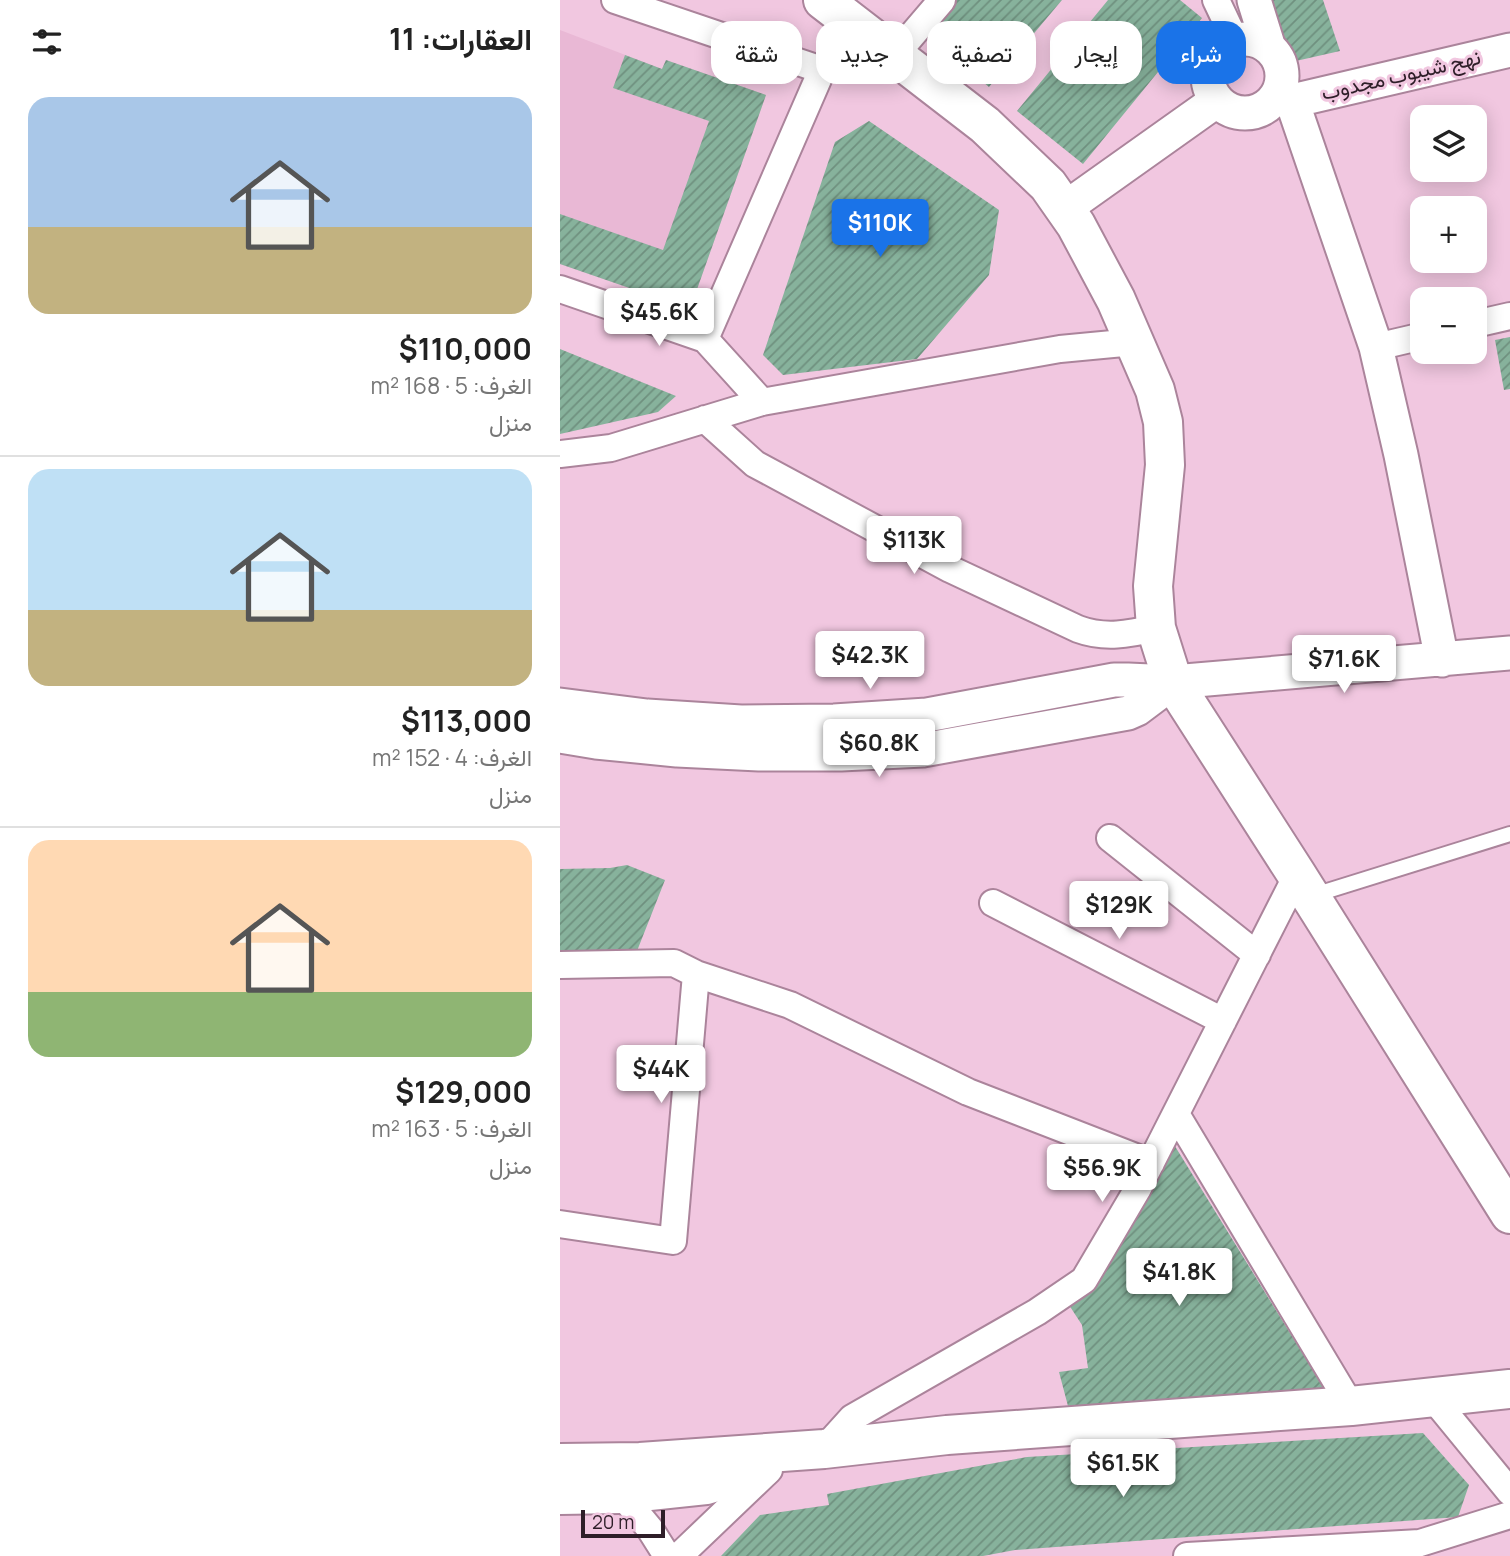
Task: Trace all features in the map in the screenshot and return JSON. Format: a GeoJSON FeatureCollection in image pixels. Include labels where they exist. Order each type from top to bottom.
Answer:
{"type":"FeatureCollection","features":[{"type":"Feature","properties":{"kind":"main road"},"geometry":{"type":"LineString","coordinates":[[823,0],[850,21]]}},
{"type":"Feature","properties":{"kind":"main road"},"geometry":{"type":"LineString","coordinates":[[913,69],[985,125],[1048,185],[1076,225],[1116,300],[1155,390],[1163,422],[1165,465],[1153,586],[1156,628],[1174,682],[1510,1214]]}},
{"type":"Feature","properties":{"kind":"main road"},"geometry":{"type":"LineString","coordinates":[[560,1463],[640,1462],[824,1449],[947,1435],[1351,1406],[1510,1389]]}},
{"type":"Feature","properties":{"kind":"main road"},"geometry":{"type":"LineString","coordinates":[[560,1495],[621,1494],[706,1485],[824,1449]]}},
{"type":"Feature","properties":{"kind":"street"},"geometry":{"type":"LineString","coordinates":[[615,0],[816,68]]}},
{"type":"Feature","properties":{"kind":"street"},"geometry":{"type":"LineString","coordinates":[[913,34],[942,0]]}},
{"type":"Feature","properties":{"kind":"street"},"geometry":{"type":"LineString","coordinates":[[1216,0],[1226,21]]}},
{"type":"Feature","properties":{"kind":"street"},"geometry":{"type":"LineString","coordinates":[[1254,0],[1268,45],[1281,62],[1282,95],[1376,347],[1401,455],[1442,660]]}},
{"type":"Feature","properties":{"kind":"street"},"geometry":{"type":"LineString","coordinates":[[1246,37],[1268,45]]}},
{"type":"Feature","properties":{"kind":"street","name":"نهج شيبوب مجدوب"},"geometry":{"type":"LineString","coordinates":[[1282,95],[1510,50]]}},
{"type":"Feature","properties":{"kind":"street"},"geometry":{"type":"LineString","coordinates":[[705,339],[816,84]]}},
{"type":"Feature","properties":{"kind":"street"},"geometry":{"type":"LineString","coordinates":[[1208,84],[1216,101],[1231,112],[1256,113],[1282,95]]}},
{"type":"Feature","properties":{"kind":"street"},"geometry":{"type":"LineString","coordinates":[[1064,209],[1216,101]]}},
{"type":"Feature","properties":{"kind":"street"},"geometry":{"type":"LineString","coordinates":[[560,289],[705,339],[762,402]]}},
{"type":"Feature","properties":{"kind":"street"},"geometry":{"type":"LineString","coordinates":[[1487,321],[1510,316]]}},
{"type":"Feature","properties":{"kind":"street"},"geometry":{"type":"LineString","coordinates":[[1376,347],[1410,339]]}},
{"type":"Feature","properties":{"kind":"street"},"geometry":{"type":"LineString","coordinates":[[560,454],[611,448],[762,402],[1060,349],[1134,342]]}},
{"type":"Feature","properties":{"kind":"street"},"geometry":{"type":"LineString","coordinates":[[705,419],[755,464],[950,569],[1078,629],[1107,636],[1156,628]]}},
{"type":"Feature","properties":{"kind":"street"},"geometry":{"type":"LineString","coordinates":[[560,705],[647,716],[727,721],[834,721],[927,715],[1114,680],[1174,682],[1510,653]]}},
{"type":"Feature","properties":{"kind":"street"},"geometry":{"type":"LineString","coordinates":[[560,736],[677,750],[759,754],[923,750],[1128,713],[1174,682]]}},
{"type":"Feature","properties":{"kind":"street"},"geometry":{"type":"LineString","coordinates":[[1110,838],[1257,954]]}},
{"type":"Feature","properties":{"kind":"street"},"geometry":{"type":"LineString","coordinates":[[824,1449],[852,1418],[1037,1312],[1084,1280],[1137,1190],[1257,954],[1304,886]]}},
{"type":"Feature","properties":{"kind":"street"},"geometry":{"type":"LineString","coordinates":[[993,903],[1223,1021]]}},
{"type":"Feature","properties":{"kind":"street"},"geometry":{"type":"LineString","coordinates":[[560,965],[674,963],[696,974],[790,1005],[968,1093],[1151,1163]]}},
{"type":"Feature","properties":{"kind":"street"},"geometry":{"type":"LineString","coordinates":[[560,1224],[673,1241],[696,974]]}},
{"type":"Feature","properties":{"kind":"street"},"geometry":{"type":"LineString","coordinates":[[1176,1114],[1351,1406]]}},
{"type":"Feature","properties":{"kind":"street"},"geometry":{"type":"LineString","coordinates":[[1433,1398],[1510,1492]]}},
{"type":"Feature","properties":{"kind":"street"},"geometry":{"type":"LineString","coordinates":[[678,1556],[775,1464]]}},
{"type":"Feature","properties":{"kind":"street"},"geometry":{"type":"LineString","coordinates":[[621,1494],[650,1529],[667,1556]]}},
{"type":"Feature","properties":{"kind":"street"},"geometry":{"type":"LineString","coordinates":[[1187,1556],[1420,1543],[1510,1514]]}},
{"type":"Feature","properties":{"kind":"lane"},"geometry":{"type":"LineString","coordinates":[[1304,886],[1510,834]]}},
{"type":"Feature","properties":{"kind":"shaded area"},"geometry":{"type":"Polygon","coordinates":[[[560,30],[662,69],[666,60],[711,76],[711,84],[735,84],[766,95],[690,309],[560,264],[560,30]]]}},
{"type":"Feature","properties":{"kind":"building"},"geometry":{"type":"Polygon","coordinates":[[[957,0],[1062,0],[1036,31],[1036,21],[939,21],[957,0]]]}},
{"type":"Feature","properties":{"kind":"building"},"geometry":{"type":"Polygon","coordinates":[[[1108,0],[1180,0],[1202,18],[1200,21],[1156,21],[1156,74],[1083,164],[1017,111],[1050,71],[1050,84],[1142,84],[1142,21],[1091,21],[1108,0]]]}},
{"type":"Feature","properties":{"kind":"building"},"geometry":{"type":"Polygon","coordinates":[[[1264,0],[1323,0],[1340,51],[1287,63],[1264,0]]]}},
{"type":"Feature","properties":{"kind":"building"},"geometry":{"type":"Polygon","coordinates":[[[625,55],[662,69],[666,60],[711,76],[711,84],[735,84],[766,95],[690,309],[560,264],[560,214],[663,250],[709,121],[613,88],[625,55]]]}},
{"type":"Feature","properties":{"kind":"building"},"geometry":{"type":"Polygon","coordinates":[[[869,121],[999,210],[989,275],[917,359],[783,375],[763,355],[835,142],[869,121]]]}},
{"type":"Feature","properties":{"kind":"building"},"geometry":{"type":"Polygon","coordinates":[[[1510,337],[1510,389],[1504,390],[1495,340],[1510,337]]]}},
{"type":"Feature","properties":{"kind":"building"},"geometry":{"type":"Polygon","coordinates":[[[560,349],[676,396],[658,412],[560,434],[560,349]]]}},
{"type":"Feature","properties":{"kind":"building"},"geometry":{"type":"Polygon","coordinates":[[[627,865],[665,880],[637,951],[560,952],[560,869],[627,865]]]}},
{"type":"Feature","properties":{"kind":"building"},"geometry":{"type":"Polygon","coordinates":[[[1173,1143],[1324,1388],[1068,1406],[1059,1372],[1088,1368],[1082,1325],[1069,1305],[1173,1143]]]}},
{"type":"Feature","properties":{"kind":"building"},"geometry":{"type":"Polygon","coordinates":[[[1423,1433],[1469,1485],[1458,1517],[1015,1550],[983,1556],[721,1556],[760,1515],[829,1505],[827,1494],[1027,1457],[1423,1433]]]}}]}
